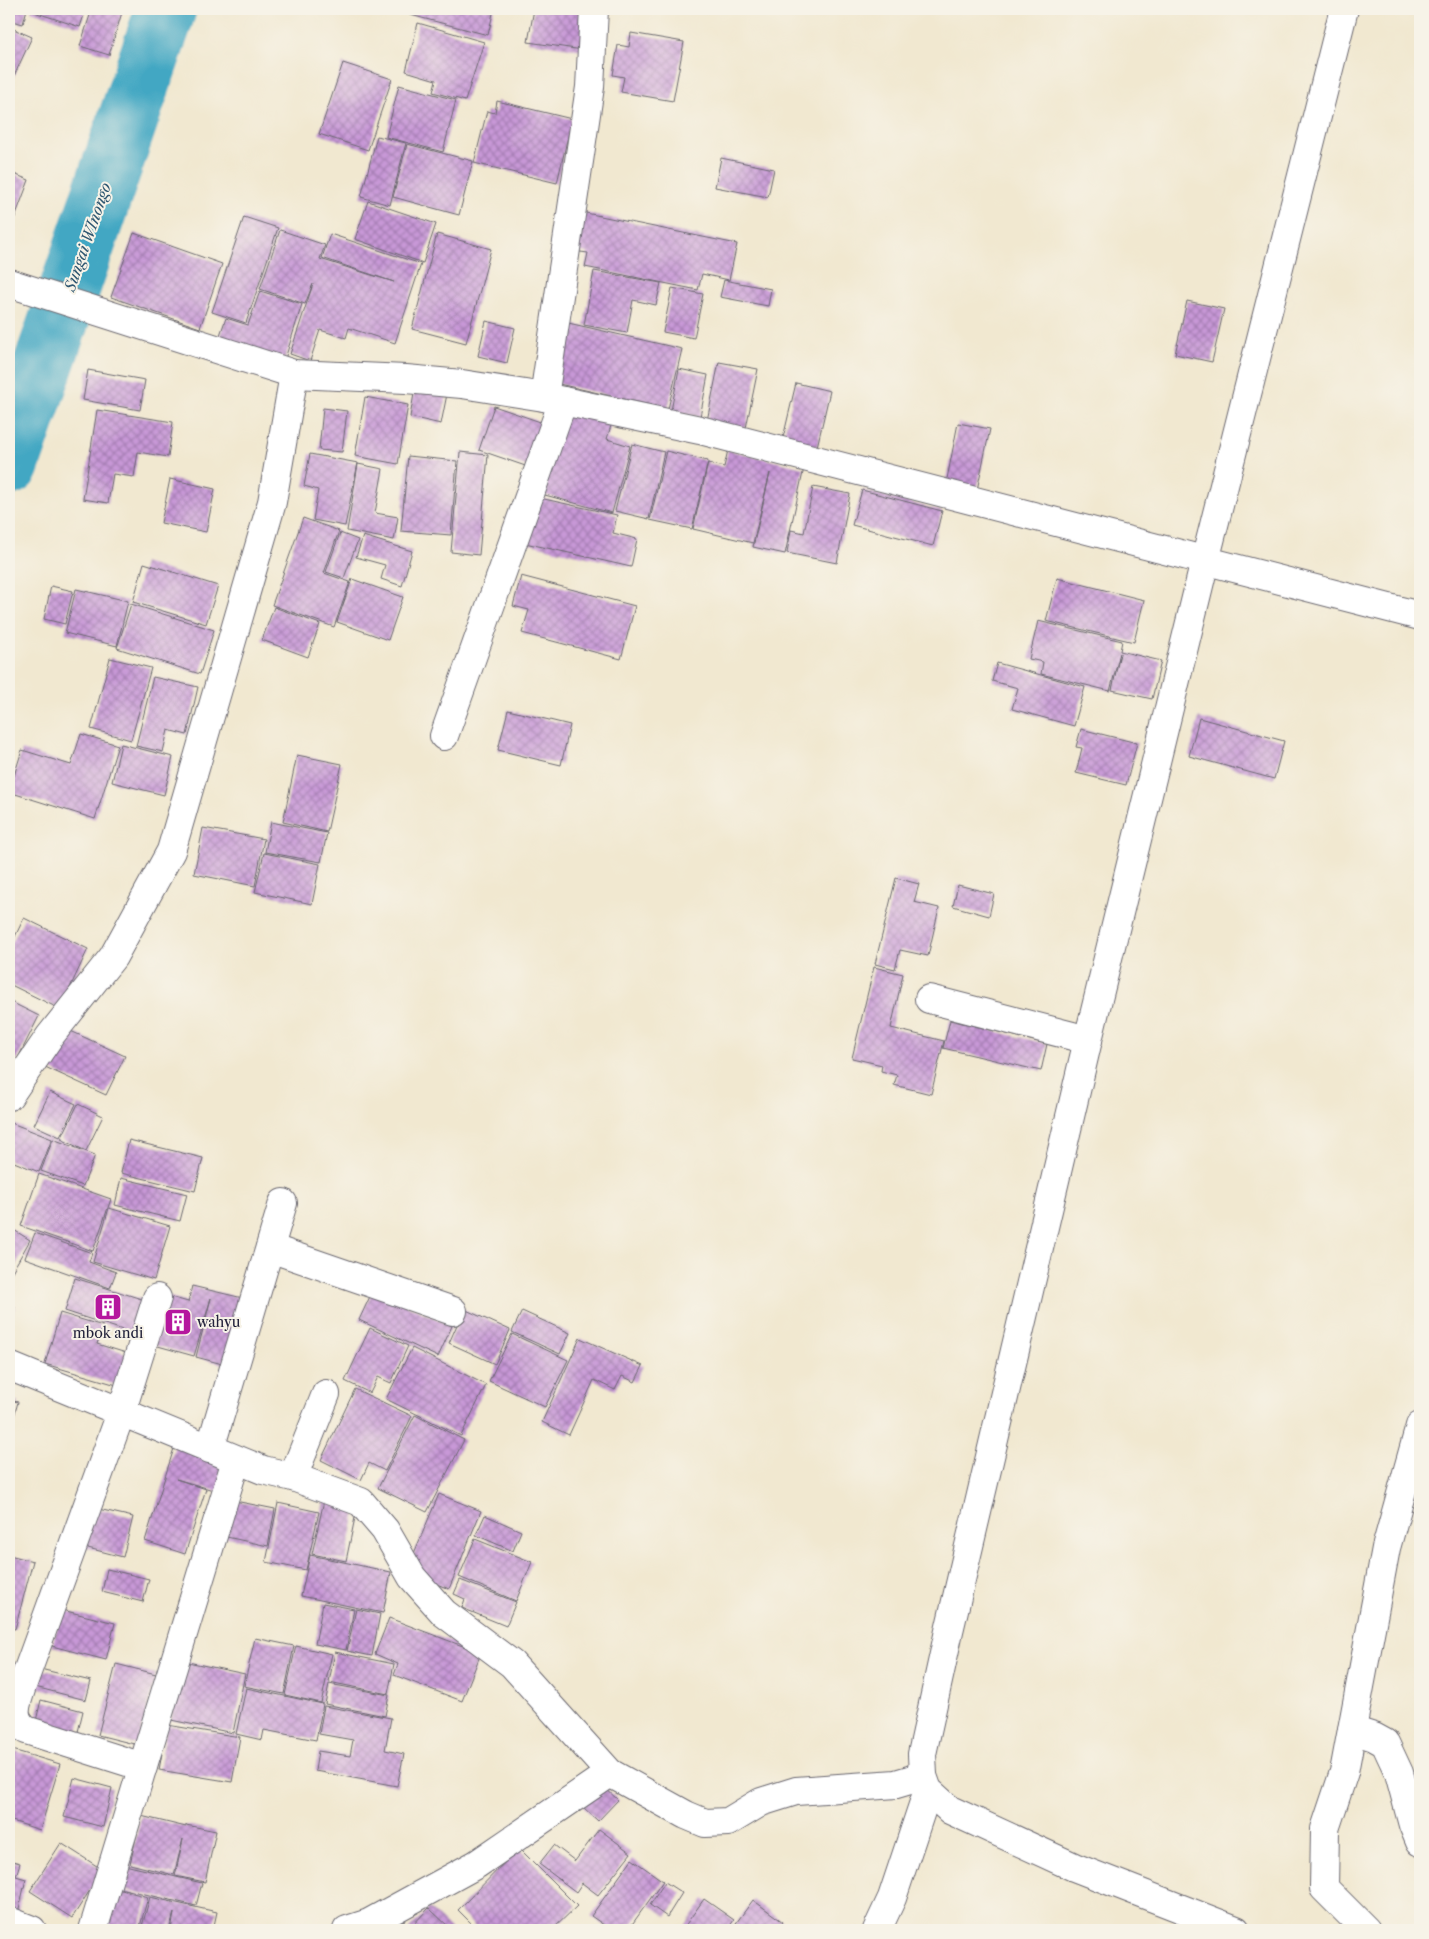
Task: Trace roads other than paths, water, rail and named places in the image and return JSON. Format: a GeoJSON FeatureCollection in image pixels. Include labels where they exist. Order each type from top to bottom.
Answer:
{"type":"FeatureCollection","features":[{"type":"Feature","properties":{"kind":"street"},"geometry":{"type":"LineString","coordinates":[[444,736],[554,399],[590,87],[594,9]]}},
{"type":"Feature","properties":{"kind":"street"},"geometry":{"type":"LineString","coordinates":[[877,1930],[892,1898],[925,1783],[922,1754],[949,1631],[1088,1040],[1205,561],[1344,9]]}},
{"type":"Feature","properties":{"kind":"street"},"geometry":{"type":"LineString","coordinates":[[9,283],[294,374],[406,379],[462,384],[554,399],[700,430],[1420,616]]}},
{"type":"Feature","properties":{"kind":"street"},"geometry":{"type":"LineString","coordinates":[[9,1096],[50,1036],[113,957],[171,850],[272,502],[294,374]]}},
{"type":"Feature","properties":{"kind":"street"},"geometry":{"type":"LineString","coordinates":[[929,999],[1088,1040]]}},
{"type":"Feature","properties":{"kind":"street"},"geometry":{"type":"LineString","coordinates":[[210,1449],[283,1203]]}},
{"type":"Feature","properties":{"kind":"street"},"geometry":{"type":"LineString","coordinates":[[270,1248],[453,1312]]}},
{"type":"Feature","properties":{"kind":"street"},"geometry":{"type":"LineString","coordinates":[[143,1767],[26,1730],[18,1723],[15,1714],[15,1683],[121,1413],[157,1298]]}},
{"type":"Feature","properties":{"kind":"street"},"geometry":{"type":"LineString","coordinates":[[9,1366],[236,1460],[263,1470],[293,1477],[362,1502],[385,1530],[412,1576],[444,1613],[512,1664],[610,1773],[686,1815],[705,1823],[728,1822],[761,1802],[796,1791],[925,1783],[950,1810],[1074,1867],[1236,1930]]}},
{"type":"Feature","properties":{"kind":"street"},"geometry":{"type":"LineString","coordinates":[[293,1477],[326,1394]]}},
{"type":"Feature","properties":{"kind":"street"},"geometry":{"type":"LineString","coordinates":[[1366,1930],[1324,1888],[1325,1829],[1344,1772],[1386,1548],[1420,1426]]}},
{"type":"Feature","properties":{"kind":"street"},"geometry":{"type":"LineString","coordinates":[[93,1930],[236,1460]]}},
{"type":"Feature","properties":{"kind":"street"},"geometry":{"type":"LineString","coordinates":[[1352,1730],[1374,1737],[1385,1743],[1399,1773],[1412,1825],[1420,1842]]}},
{"type":"Feature","properties":{"kind":"street"},"geometry":{"type":"LineString","coordinates":[[347,1930],[369,1923],[477,1864],[610,1773]]}},
{"type":"Feature","properties":{"kind":"waterway","name":"Sungai WInongo"},"geometry":{"type":"LineString","coordinates":[[9,465],[166,9]]}},
{"type":"Feature","properties":{"kind":"place","name":"mbok andi"},"geometry":{"type":"Point","coordinates":[108,1307]}},
{"type":"Feature","properties":{"kind":"place","name":"wahyu"},"geometry":{"type":"Point","coordinates":[178,1322]}}]}
